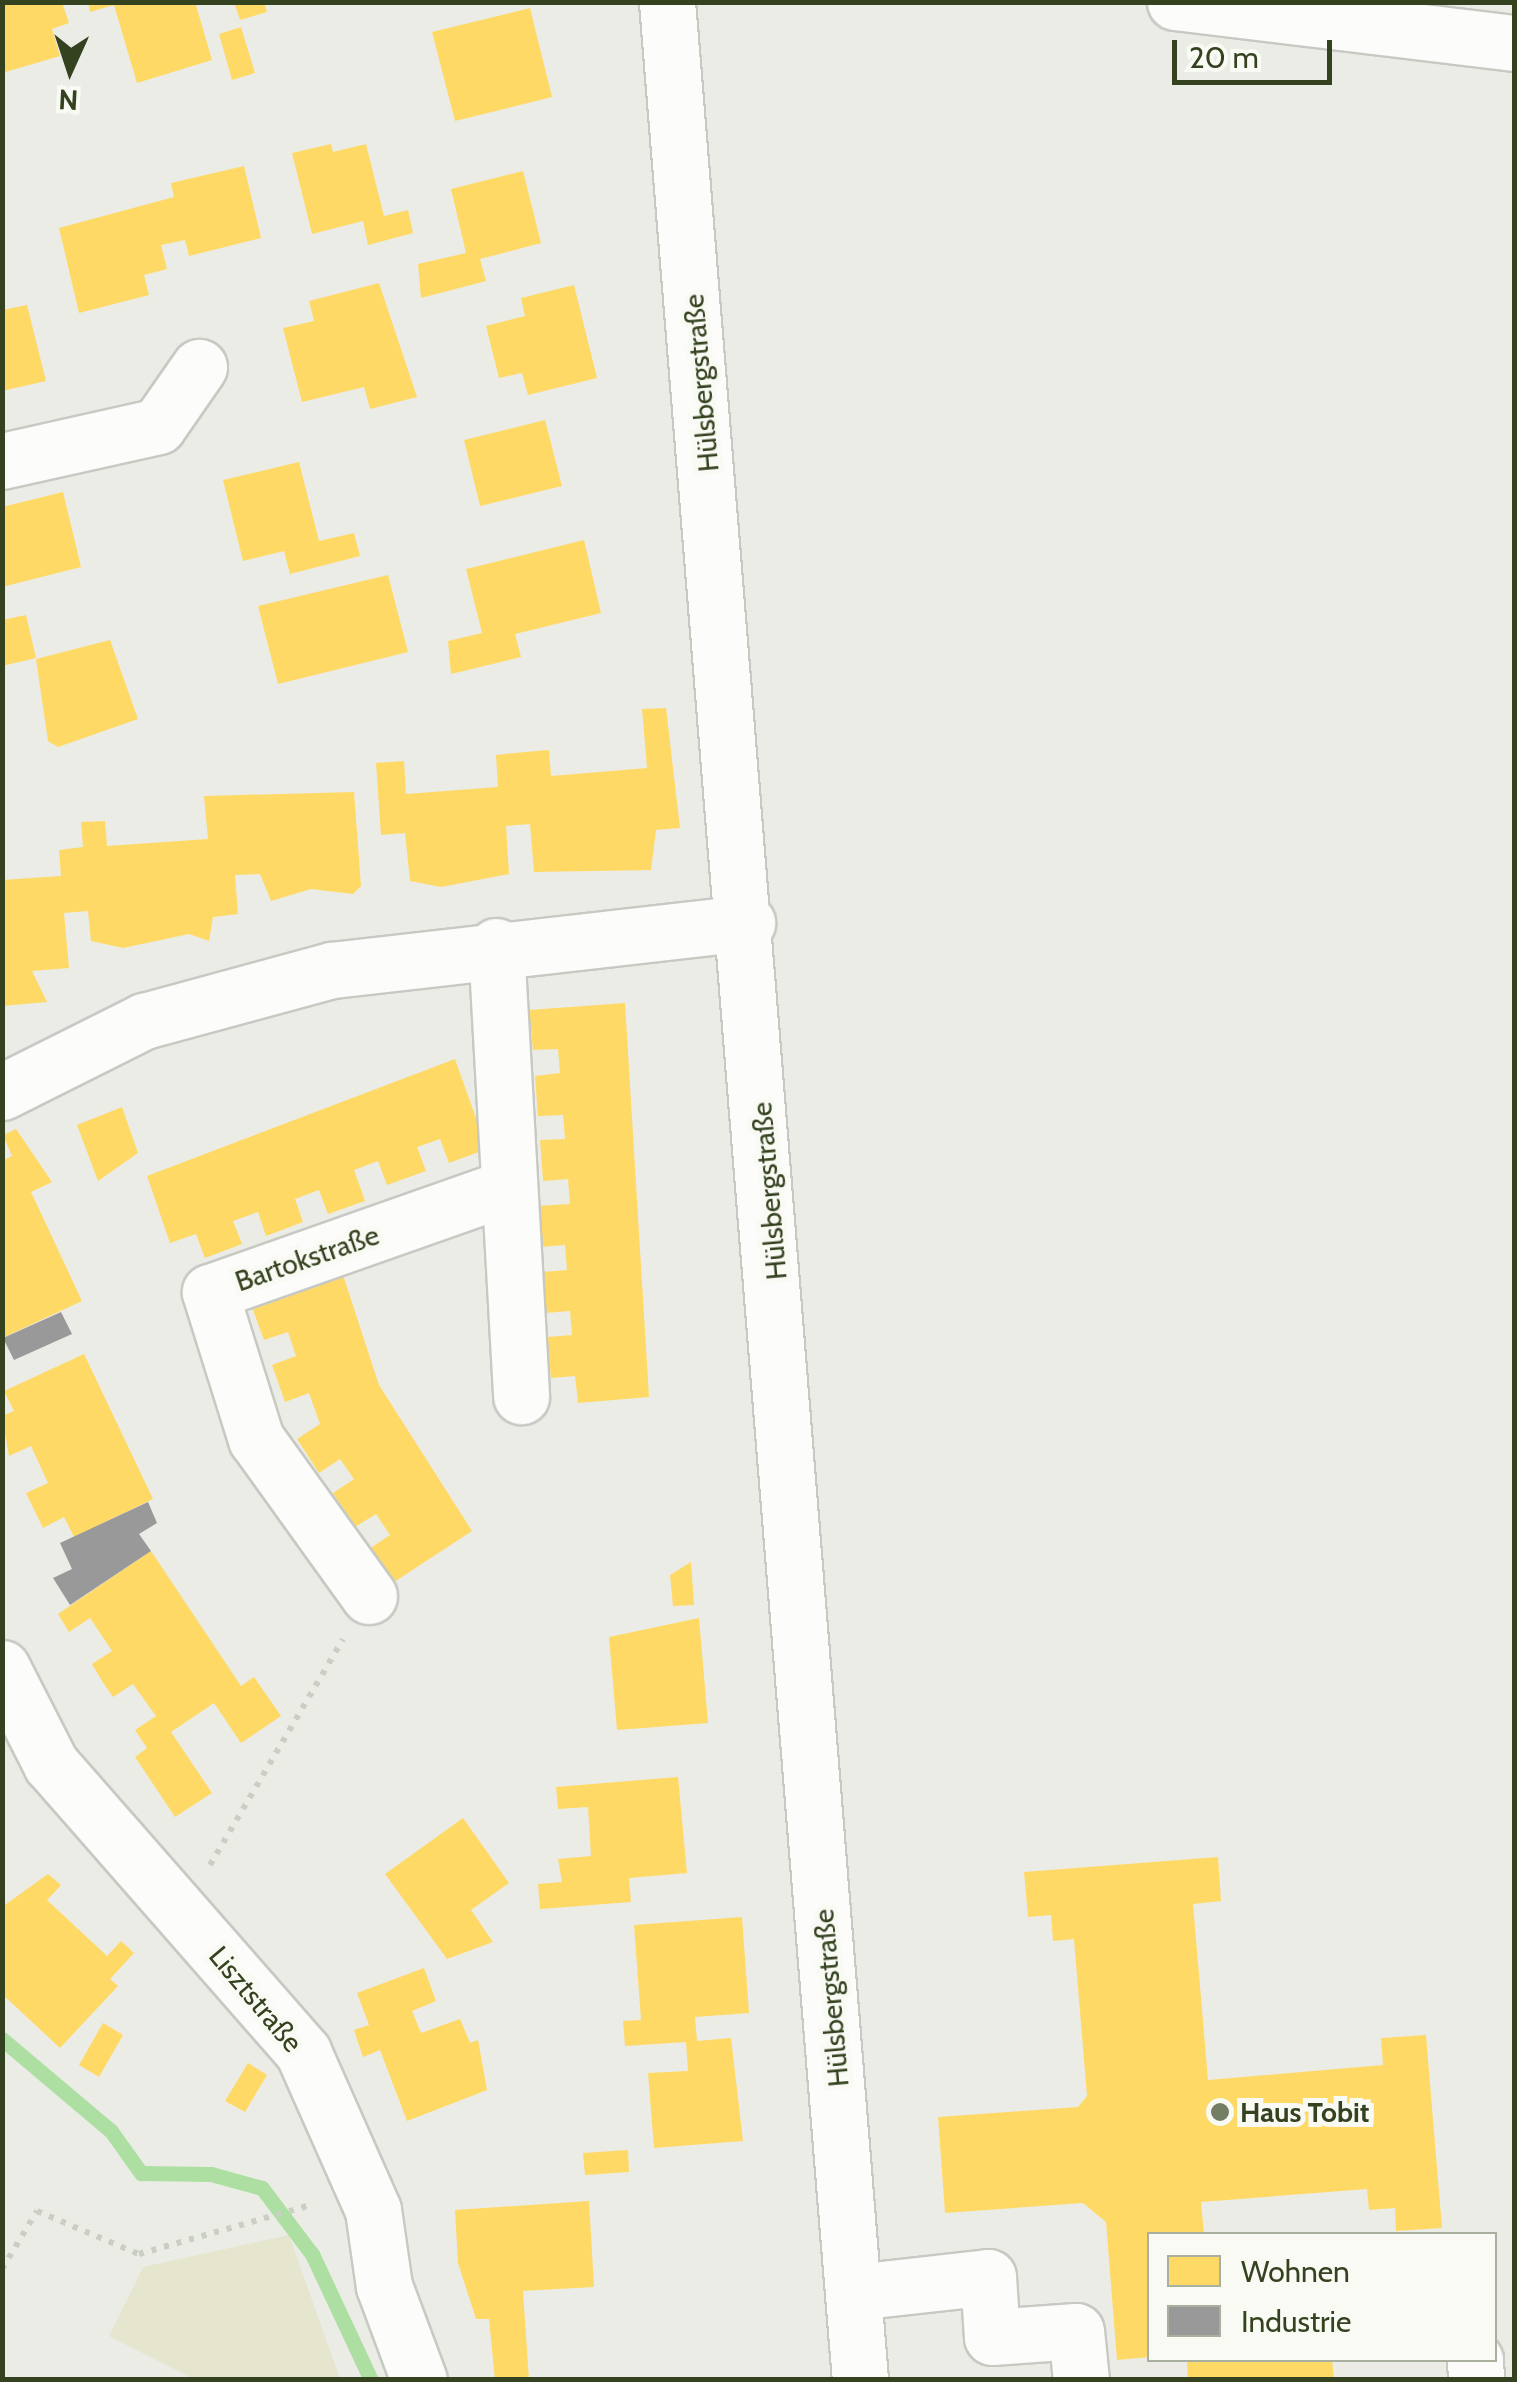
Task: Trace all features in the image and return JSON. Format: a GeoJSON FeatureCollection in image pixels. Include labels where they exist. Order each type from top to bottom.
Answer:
{"type":"FeatureCollection","features":[{"type":"Feature","properties":{"kind":"street","name":"Hülsbergstraße"},"geometry":{"type":"LineString","coordinates":[[667,2],[747,923],[860,2380]]}},
{"type":"Feature","properties":{"kind":"street"},"geometry":{"type":"LineString","coordinates":[[1205,5],[1514,42]]}},
{"type":"Feature","properties":{"kind":"street"},"geometry":{"type":"LineString","coordinates":[[2,461],[158,426],[198,367]]}},
{"type":"Feature","properties":{"kind":"street"},"geometry":{"type":"LineString","coordinates":[[2,1092],[144,1021],[332,970],[496,946],[747,923]]}},
{"type":"Feature","properties":{"kind":"street"},"geometry":{"type":"LineString","coordinates":[[496,946],[506,1188],[522,1396]]}},
{"type":"Feature","properties":{"kind":"street","name":"Bartokstraße"},"geometry":{"type":"LineString","coordinates":[[369,1596],[256,1439],[210,1292],[506,1188]]}},
{"type":"Feature","properties":{"kind":"street","name":"Lisztstraße"},"geometry":{"type":"LineString","coordinates":[[2,1668],[51,1764],[302,2052],[364,2187],[384,2286],[419,2380]]}},
{"type":"Feature","properties":{"kind":"street"},"geometry":{"type":"LineString","coordinates":[[855,2292],[988,2277],[992,2337],[1076,2331],[1080,2380]]}},
{"type":"Feature","properties":{"kind":"path"},"geometry":{"type":"LineString","coordinates":[[182,1914],[369,1596]]}},
{"type":"Feature","properties":{"kind":"path"},"geometry":{"type":"LineString","coordinates":[[2,2269],[38,2211],[139,2254],[364,2187]]}},
{"type":"Feature","properties":{"kind":"green space"},"geometry":{"type":"Polygon","coordinates":[[[289,2235],[340,2379],[194,2379],[109,2336],[143,2267],[289,2235]]]}},
{"type":"Feature","properties":{"kind":"building: Wohnen"},"geometry":{"type":"Polygon","coordinates":[[[2,2],[62,2],[69,23],[52,29],[60,56],[2,73],[2,2]]]}},
{"type":"Feature","properties":{"kind":"building: Wohnen"},"geometry":{"type":"Polygon","coordinates":[[[88,2],[195,2],[212,60],[137,83],[114,5],[90,12],[88,2]]]}},
{"type":"Feature","properties":{"kind":"building: Wohnen"},"geometry":{"type":"Polygon","coordinates":[[[234,2],[264,2],[267,12],[240,20],[234,2]]]}},
{"type":"Feature","properties":{"kind":"building: Wohnen"},"geometry":{"type":"Polygon","coordinates":[[[530,8],[552,97],[455,121],[432,32],[530,8]]]}},
{"type":"Feature","properties":{"kind":"building: Wohnen"},"geometry":{"type":"Polygon","coordinates":[[[241,27],[255,73],[232,80],[219,34],[241,27]]]}},
{"type":"Feature","properties":{"kind":"building: Wohnen"},"geometry":{"type":"Polygon","coordinates":[[[331,144],[333,152],[366,144],[384,216],[408,210],[413,233],[368,245],[363,221],[312,234],[292,153],[331,144]]]}},
{"type":"Feature","properties":{"kind":"building: Wohnen"},"geometry":{"type":"Polygon","coordinates":[[[244,166],[261,238],[189,256],[185,240],[161,245],[167,269],[144,275],[149,295],[79,313],[59,228],[174,197],[171,183],[244,166]]]}},
{"type":"Feature","properties":{"kind":"building: Wohnen"},"geometry":{"type":"Polygon","coordinates":[[[523,171],[541,243],[480,259],[486,281],[421,298],[418,264],[466,253],[451,189],[523,171]]]}},
{"type":"Feature","properties":{"kind":"building: Wohnen"},"geometry":{"type":"Polygon","coordinates":[[[379,283],[417,397],[370,409],[364,387],[302,402],[283,328],[314,321],[309,301],[379,283]]]}},
{"type":"Feature","properties":{"kind":"building: Wohnen"},"geometry":{"type":"Polygon","coordinates":[[[574,285],[597,378],[528,395],[522,373],[499,378],[486,326],[525,316],[521,298],[574,285]]]}},
{"type":"Feature","properties":{"kind":"building: Wohnen"},"geometry":{"type":"Polygon","coordinates":[[[27,305],[46,381],[2,391],[2,310],[27,305]]]}},
{"type":"Feature","properties":{"kind":"building: Wohnen"},"geometry":{"type":"Polygon","coordinates":[[[545,420],[562,486],[480,506],[464,440],[545,420]]]}},
{"type":"Feature","properties":{"kind":"building: Wohnen"},"geometry":{"type":"Polygon","coordinates":[[[299,462],[319,541],[354,533],[360,556],[290,574],[284,551],[243,561],[223,480],[299,462]]]}},
{"type":"Feature","properties":{"kind":"building: Wohnen"},"geometry":{"type":"Polygon","coordinates":[[[63,492],[81,567],[2,587],[2,507],[63,492]]]}},
{"type":"Feature","properties":{"kind":"building: Wohnen"},"geometry":{"type":"Polygon","coordinates":[[[584,540],[601,613],[515,634],[521,657],[451,674],[448,641],[482,633],[466,569],[584,540]]]}},
{"type":"Feature","properties":{"kind":"building: Wohnen"},"geometry":{"type":"Polygon","coordinates":[[[388,575],[408,652],[278,684],[258,606],[388,575]]]}},
{"type":"Feature","properties":{"kind":"building: Wohnen"},"geometry":{"type":"Polygon","coordinates":[[[26,615],[36,658],[2,666],[2,620],[26,615]]]}},
{"type":"Feature","properties":{"kind":"building: Wohnen"},"geometry":{"type":"Polygon","coordinates":[[[110,640],[138,719],[58,747],[48,741],[36,659],[110,640]]]}},
{"type":"Feature","properties":{"kind":"building: Wohnen"},"geometry":{"type":"Polygon","coordinates":[[[666,708],[680,828],[656,830],[651,870],[534,872],[530,824],[506,826],[509,874],[441,887],[410,881],[405,833],[381,835],[376,763],[404,761],[406,794],[498,787],[496,755],[549,750],[551,776],[647,768],[642,709],[666,708]]]}},
{"type":"Feature","properties":{"kind":"building: Wohnen"},"geometry":{"type":"Polygon","coordinates":[[[354,792],[361,886],[353,894],[311,889],[271,901],[260,874],[235,875],[238,914],[213,917],[209,941],[189,934],[123,948],[91,941],[88,911],[64,913],[69,968],[32,971],[47,1002],[2,1006],[2,880],[61,876],[59,850],[83,847],[81,822],[105,821],[107,846],[208,839],[204,796],[354,792]]]}},
{"type":"Feature","properties":{"kind":"building: Wohnen"},"geometry":{"type":"Polygon","coordinates":[[[625,1003],[649,1397],[578,1403],[575,1376],[551,1378],[547,1337],[572,1335],[570,1311],[545,1313],[542,1272],[567,1270],[565,1245],[540,1247],[537,1206],[570,1204],[568,1179],[543,1181],[540,1140],[565,1139],[563,1115],[538,1116],[535,1076],[560,1073],[558,1049],[533,1050],[529,1010],[625,1003]]]}},
{"type":"Feature","properties":{"kind":"building: Wohnen"},"geometry":{"type":"Polygon","coordinates":[[[455,1059],[487,1149],[449,1163],[440,1139],[417,1147],[426,1171],[387,1185],[378,1161],[354,1170],[365,1201],[328,1214],[319,1190],[295,1199],[303,1222],[266,1236],[258,1212],[233,1221],[242,1244],[205,1258],[196,1234],[170,1243],[147,1176],[455,1059]]]}},
{"type":"Feature","properties":{"kind":"building: Wohnen"},"geometry":{"type":"Polygon","coordinates":[[[122,1107],[138,1153],[98,1181],[77,1125],[122,1107]]]}},
{"type":"Feature","properties":{"kind":"building: Wohnen"},"geometry":{"type":"Polygon","coordinates":[[[16,1129],[52,1182],[31,1192],[82,1301],[2,1338],[2,1161],[12,1156],[3,1135],[16,1129]]]}},
{"type":"Feature","properties":{"kind":"building: Wohnen"},"geometry":{"type":"Polygon","coordinates":[[[341,1269],[379,1385],[472,1531],[391,1584],[369,1549],[390,1535],[376,1514],[355,1527],[333,1493],[354,1479],[340,1459],[319,1473],[297,1439],[320,1424],[309,1393],[285,1402],[272,1365],[296,1356],[288,1332],[264,1340],[250,1302],[341,1269]]]}},
{"type":"Feature","properties":{"kind":"building: Wohnen"},"geometry":{"type":"Polygon","coordinates":[[[84,1354],[153,1499],[74,1537],[64,1517],[43,1528],[26,1493],[48,1483],[31,1446],[9,1456],[2,1416],[14,1411],[4,1391],[84,1354]]]}},
{"type":"Feature","properties":{"kind":"building: Wohnen"},"geometry":{"type":"Polygon","coordinates":[[[151,1551],[241,1686],[254,1677],[281,1716],[241,1743],[214,1703],[171,1732],[212,1793],[175,1817],[135,1757],[147,1748],[135,1730],[156,1716],[133,1684],[113,1697],[102,1681],[92,1664],[112,1651],[90,1618],[69,1632],[58,1614],[151,1551]]]}},
{"type":"Feature","properties":{"kind":"building: Wohnen"},"geometry":{"type":"Polygon","coordinates":[[[691,1562],[694,1605],[673,1606],[670,1575],[691,1562]]]}},
{"type":"Feature","properties":{"kind":"building: Wohnen"},"geometry":{"type":"Polygon","coordinates":[[[699,1618],[708,1723],[617,1730],[609,1637],[699,1618]]]}},
{"type":"Feature","properties":{"kind":"building: Wohnen"},"geometry":{"type":"Polygon","coordinates":[[[678,1777],[687,1873],[629,1878],[631,1902],[540,1909],[538,1884],[562,1882],[558,1859],[591,1856],[588,1807],[558,1809],[556,1787],[678,1777]]]}},
{"type":"Feature","properties":{"kind":"building: Wohnen"},"geometry":{"type":"Polygon","coordinates":[[[463,1818],[509,1883],[471,1910],[493,1942],[447,1959],[385,1874],[463,1818]]]}},
{"type":"Feature","properties":{"kind":"building: Wohnen","name":"Haus Tobit"},"geometry":{"type":"Polygon","coordinates":[[[1218,1857],[1221,1901],[1193,1904],[1208,2080],[1383,2065],[1381,2038],[1426,2035],[1442,2228],[1396,2231],[1395,2208],[1369,2210],[1367,2189],[1201,2202],[1204,2232],[1147,2232],[1147,2357],[1117,2360],[1106,2222],[1083,2203],[945,2213],[938,2117],[1078,2107],[1087,2096],[1074,1939],[1053,1941],[1051,1915],[1028,1917],[1024,1872],[1218,1857]]]}},
{"type":"Feature","properties":{"kind":"building: Wohnen"},"geometry":{"type":"Polygon","coordinates":[[[48,1874],[61,1885],[47,1900],[107,1956],[121,1941],[134,1953],[110,1979],[118,1986],[60,2048],[2,1994],[2,1907],[48,1874]]]}},
{"type":"Feature","properties":{"kind":"building: Wohnen"},"geometry":{"type":"Polygon","coordinates":[[[742,1917],[749,2013],[695,2017],[697,2041],[731,2038],[743,2141],[654,2148],[648,2073],[688,2071],[686,2042],[625,2046],[623,2021],[641,2020],[634,1925],[742,1917]]]}},
{"type":"Feature","properties":{"kind":"building: Wohnen"},"geometry":{"type":"Polygon","coordinates":[[[424,1968],[436,2001],[412,2011],[421,2033],[460,2019],[470,2043],[478,2040],[487,2090],[407,2121],[380,2050],[363,2057],[354,2030],[369,2025],[357,1993],[424,1968]]]}},
{"type":"Feature","properties":{"kind":"building: Wohnen"},"geometry":{"type":"Polygon","coordinates":[[[103,2023],[123,2035],[99,2077],[79,2065],[103,2023]]]}},
{"type":"Feature","properties":{"kind":"building: Wohnen"},"geometry":{"type":"Polygon","coordinates":[[[248,2063],[267,2075],[245,2112],[225,2101],[248,2063]]]}},
{"type":"Feature","properties":{"kind":"building: Wohnen"},"geometry":{"type":"Polygon","coordinates":[[[628,2150],[629,2172],[585,2175],[583,2153],[628,2150]]]}},
{"type":"Feature","properties":{"kind":"building: Wohnen"},"geometry":{"type":"Polygon","coordinates":[[[589,2201],[594,2287],[523,2291],[529,2380],[495,2380],[489,2319],[476,2319],[458,2263],[455,2210],[589,2201]]]}},
{"type":"Feature","properties":{"kind":"building: Wohnen"},"geometry":{"type":"Polygon","coordinates":[[[1187,2362],[1332,2362],[1334,2380],[1188,2380],[1187,2362]]]}},
{"type":"Feature","properties":{"kind":"building: Industrie"},"geometry":{"type":"Polygon","coordinates":[[[61,1312],[72,1334],[14,1360],[3,1338],[61,1312]]]}},
{"type":"Feature","properties":{"kind":"building: Industrie"},"geometry":{"type":"Polygon","coordinates":[[[148,1502],[157,1523],[139,1534],[151,1551],[70,1605],[53,1578],[72,1569],[60,1543],[148,1502]]]}},
{"type":"Feature","properties":{"kind":"waterway"},"geometry":{"type":"LineString","coordinates":[[2,2039],[111,2131],[141,2173],[211,2174],[262,2188],[312,2254],[371,2380]]}},
{"type":"Feature","properties":{"kind":"place","name":"Haus Tobit"},"geometry":{"type":"Point","coordinates":[1220,2112]}}]}
